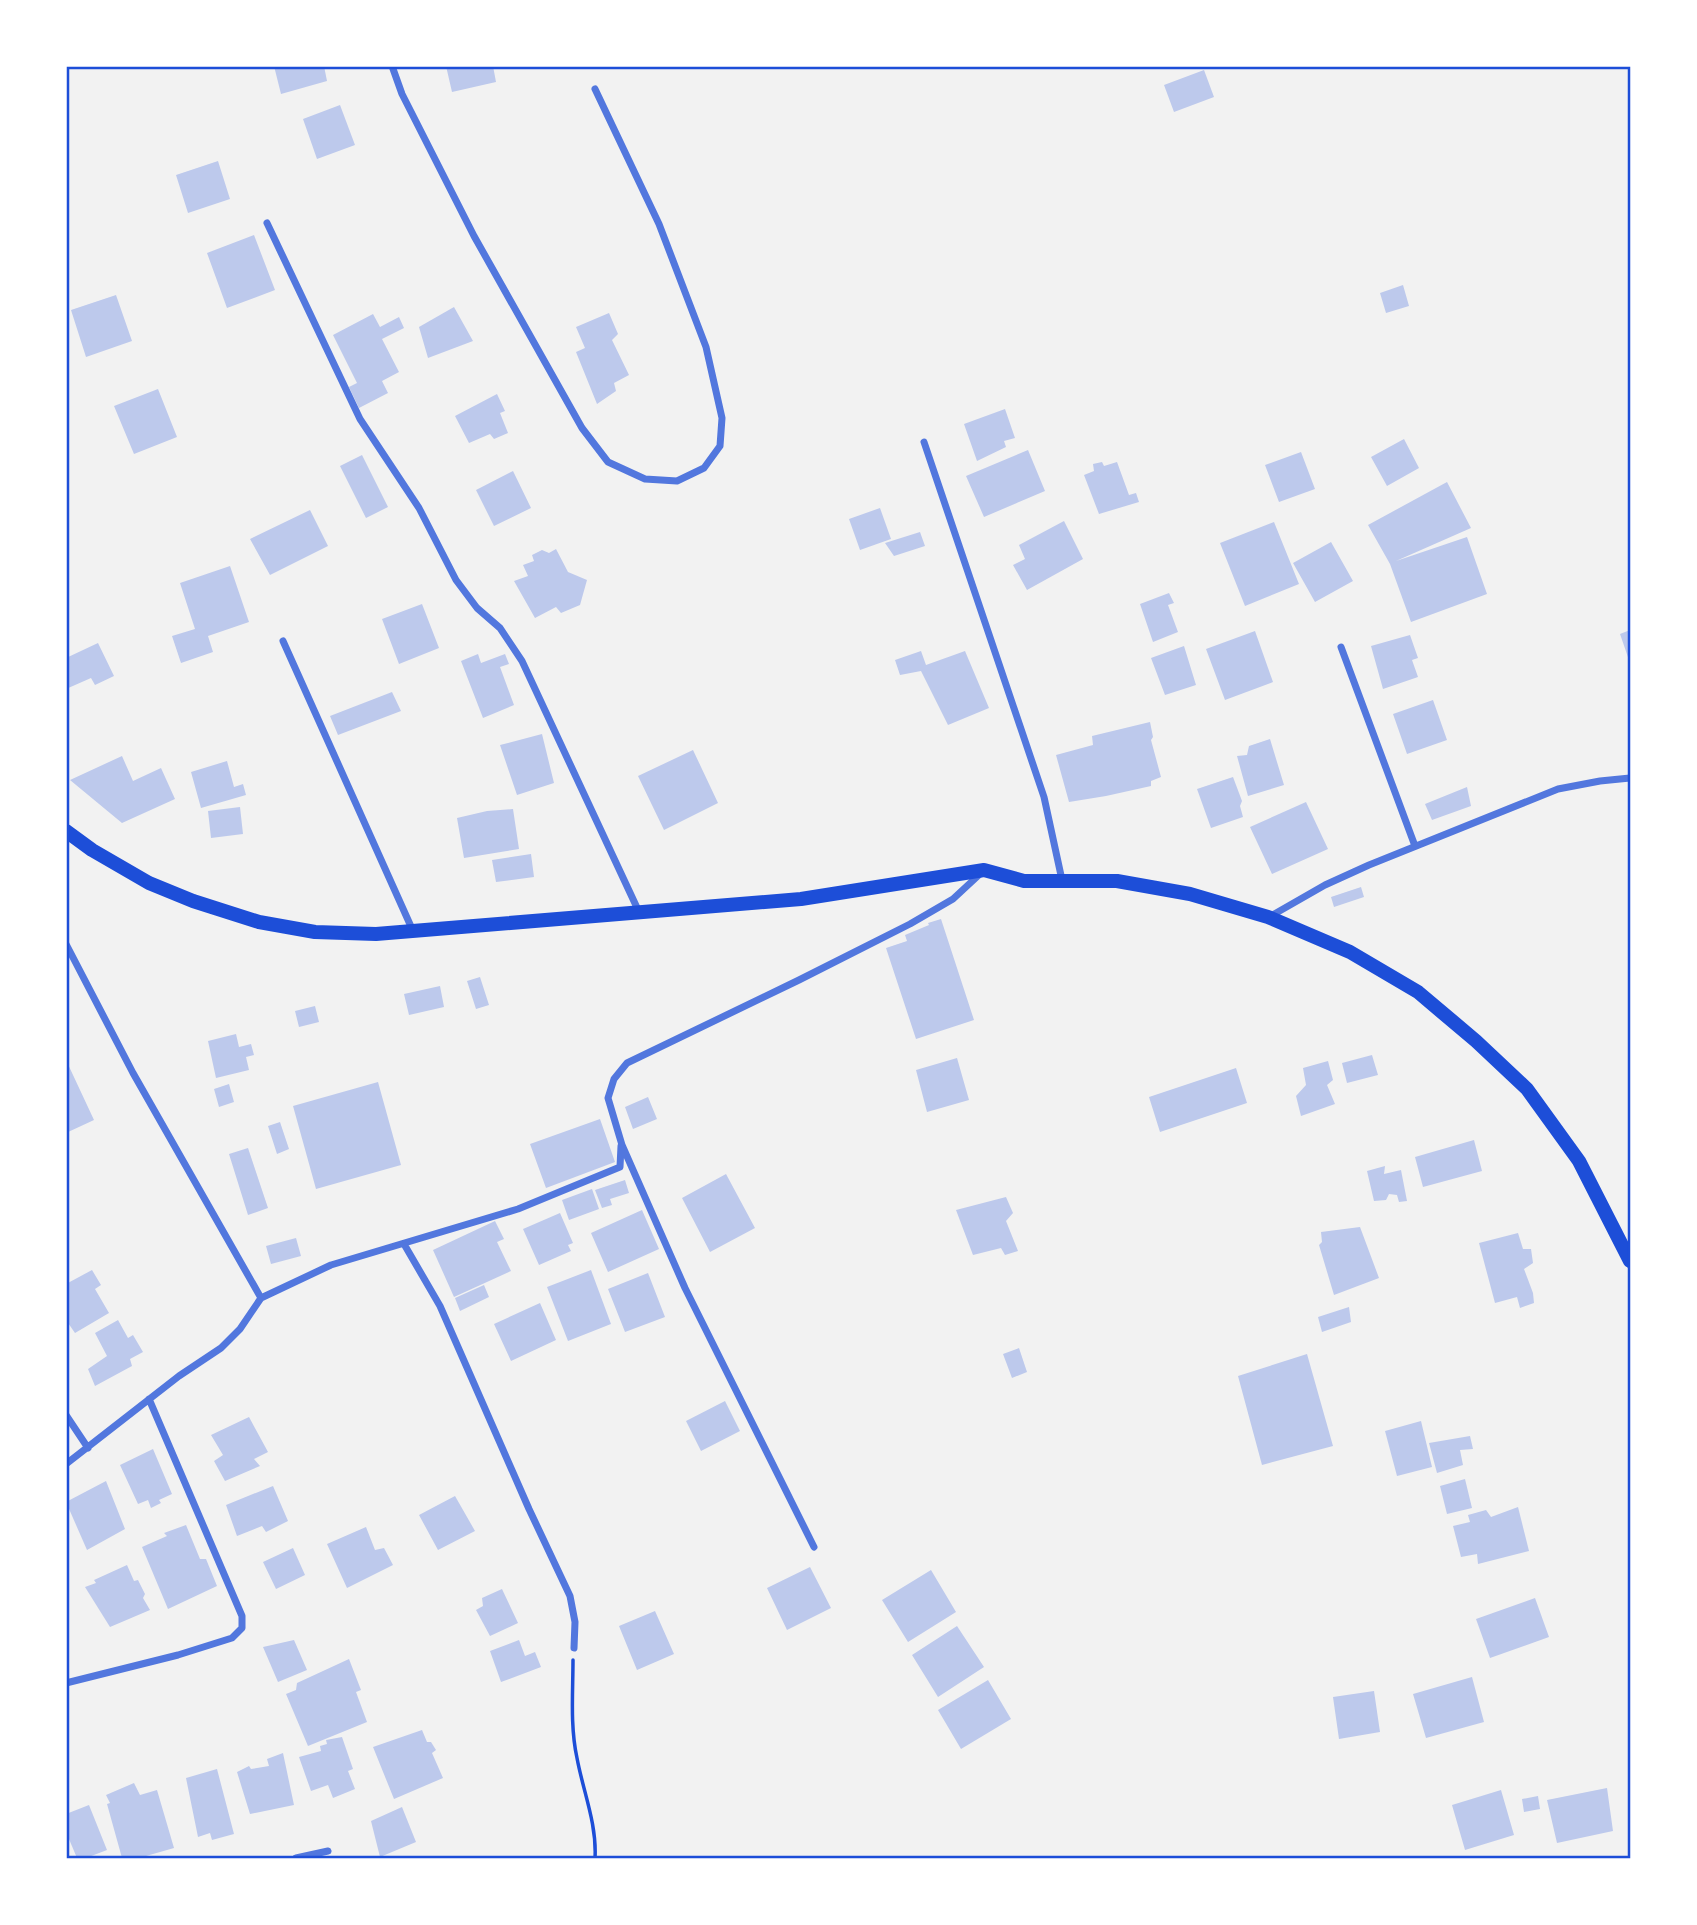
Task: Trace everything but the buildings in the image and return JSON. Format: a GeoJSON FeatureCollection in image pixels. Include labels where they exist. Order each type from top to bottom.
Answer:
{"type":"FeatureCollection","features":[{"type":"Feature","properties":{"kind":"main road"},"geometry":{"type":"LineString","coordinates":[[66,831],[92,850],[149,883],[193,901],[259,922],[315,932],[376,934],[801,898],[984,870],[1024,881],[1117,881],[1190,894],[1268,917],[1350,952],[1418,992],[1527,1089],[1579,1161],[1630,1261]]}},
{"type":"Feature","properties":{"kind":"street"},"geometry":{"type":"LineString","coordinates":[[392,66],[402,94],[474,236],[582,428],[608,462],[645,479],[677,481],[704,468],[720,446],[722,418],[706,347],[659,223],[596,89]]}},
{"type":"Feature","properties":{"kind":"street"},"geometry":{"type":"LineString","coordinates":[[267,223],[360,419],[419,508],[456,580],[477,608],[500,628],[522,661],[639,912]]}},
{"type":"Feature","properties":{"kind":"street"},"geometry":{"type":"LineString","coordinates":[[924,442],[1044,797],[1062,881]]}},
{"type":"Feature","properties":{"kind":"street"},"geometry":{"type":"LineString","coordinates":[[282,641],[413,931]]}},
{"type":"Feature","properties":{"kind":"street"},"geometry":{"type":"LineString","coordinates":[[1340,647],[1415,846]]}},
{"type":"Feature","properties":{"kind":"street"},"geometry":{"type":"LineString","coordinates":[[1268,917],[1325,885],[1558,789],[1630,778]]}},
{"type":"Feature","properties":{"kind":"street"},"geometry":{"type":"LineString","coordinates":[[814,1547],[685,1288],[622,1145],[608,1098],[614,1079],[627,1063],[910,924],[953,899],[984,870]]}},
{"type":"Feature","properties":{"kind":"street"},"geometry":{"type":"LineString","coordinates":[[66,943],[133,1073],[261,1298]]}},
{"type":"Feature","properties":{"kind":"street"},"geometry":{"type":"LineString","coordinates":[[66,1464],[179,1376],[221,1348],[240,1329],[261,1298],[331,1265],[518,1209],[620,1167],[622,1145]]}},
{"type":"Feature","properties":{"kind":"street"},"geometry":{"type":"LineString","coordinates":[[404,1244],[440,1306],[570,1596],[575,1622],[574,1648]]}},
{"type":"Feature","properties":{"kind":"street"},"geometry":{"type":"LineString","coordinates":[[66,1683],[178,1655],[232,1638],[242,1628],[242,1616],[149,1399]]}},
{"type":"Feature","properties":{"kind":"street"},"geometry":{"type":"LineString","coordinates":[[66,1416],[88,1448]]}},
{"type":"Feature","properties":{"kind":"street"},"geometry":{"type":"LineString","coordinates":[[296,1858],[328,1852]]}},
{"type":"Feature","properties":{"kind":"path"},"geometry":{"type":"LineString","coordinates":[[574,1648],[572,1703],[576,1754],[596,1841],[595,1858]]}}]}
